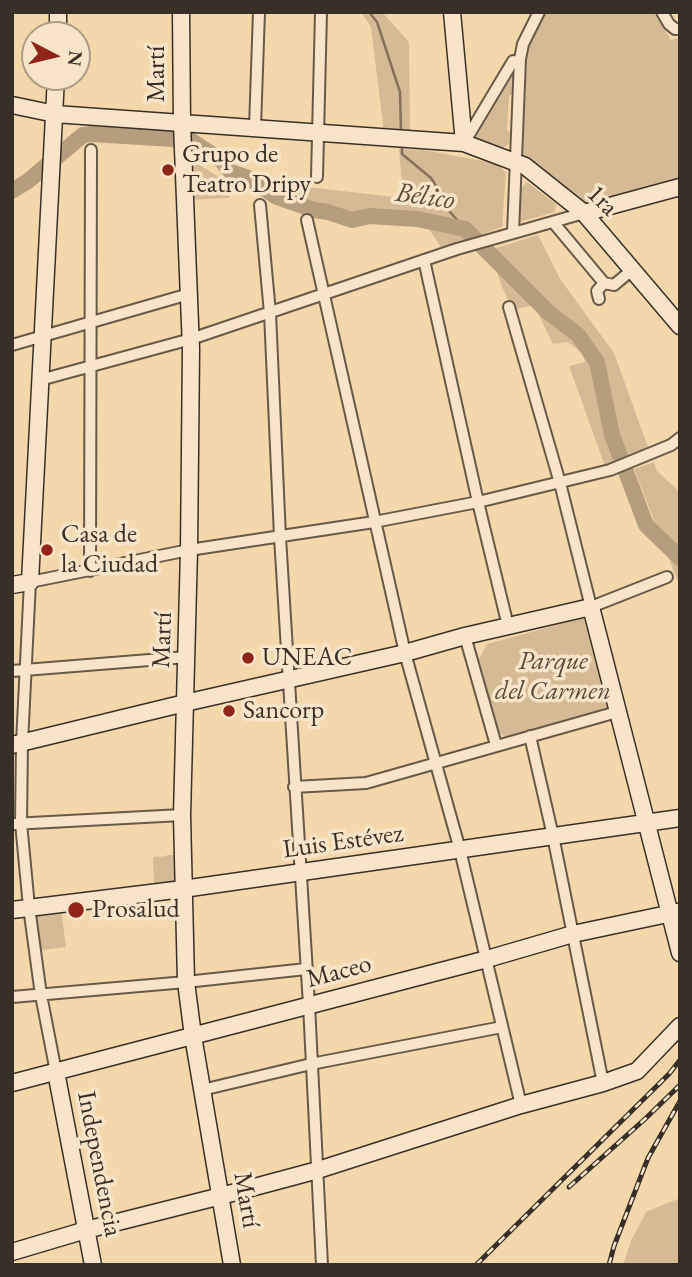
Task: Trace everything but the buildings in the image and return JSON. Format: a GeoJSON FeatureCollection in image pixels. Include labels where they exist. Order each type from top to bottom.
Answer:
{"type":"FeatureCollection","features":[{"type":"Feature","properties":{"kind":"street","name":"Martí"},"geometry":{"type":"LineString","coordinates":[[181,12],[182,127],[191,340],[190,550],[182,815],[186,982],[232,1265]]}},
{"type":"Feature","properties":{"kind":"street"},"geometry":{"type":"LineString","coordinates":[[255,127],[259,12]]}},
{"type":"Feature","properties":{"kind":"street"},"geometry":{"type":"LineString","coordinates":[[317,177],[321,12]]}},
{"type":"Feature","properties":{"kind":"street"},"geometry":{"type":"LineString","coordinates":[[452,12],[464,143]]}},
{"type":"Feature","properties":{"kind":"street"},"geometry":{"type":"LineString","coordinates":[[513,233],[520,59],[523,44],[539,12]]}},
{"type":"Feature","properties":{"kind":"street"},"geometry":{"type":"LineString","coordinates":[[662,12],[669,24],[680,29]]}},
{"type":"Feature","properties":{"kind":"street"},"geometry":{"type":"LineString","coordinates":[[464,143],[513,61]]}},
{"type":"Feature","properties":{"kind":"street"},"geometry":{"type":"LineString","coordinates":[[56,91],[25,670],[17,744],[17,823],[20,908],[56,1072]]}},
{"type":"Feature","properties":{"kind":"street","name":"1ra"},"geometry":{"type":"LineString","coordinates":[[12,105],[55,117],[182,127],[255,127],[464,143],[525,166],[584,213],[680,326]]}},
{"type":"Feature","properties":{"kind":"street"},"geometry":{"type":"LineString","coordinates":[[90,571],[91,150]]}},
{"type":"Feature","properties":{"kind":"street"},"geometry":{"type":"LineString","coordinates":[[40,380],[191,340],[457,249],[680,187]]}},
{"type":"Feature","properties":{"kind":"street"},"geometry":{"type":"LineString","coordinates":[[260,205],[270,313],[280,537],[322,1265]]}},
{"type":"Feature","properties":{"kind":"street"},"geometry":{"type":"LineString","coordinates":[[307,220],[405,653],[460,850],[521,1105]]}},
{"type":"Feature","properties":{"kind":"street"},"geometry":{"type":"LineString","coordinates":[[553,222],[604,283],[614,285],[632,270]]}},
{"type":"Feature","properties":{"kind":"street"},"geometry":{"type":"LineString","coordinates":[[424,260],[508,626]]}},
{"type":"Feature","properties":{"kind":"street"},"geometry":{"type":"LineString","coordinates":[[599,299],[597,291],[604,283]]}},
{"type":"Feature","properties":{"kind":"street"},"geometry":{"type":"LineString","coordinates":[[12,345],[189,294]]}},
{"type":"Feature","properties":{"kind":"street"},"geometry":{"type":"LineString","coordinates":[[509,307],[560,483],[645,822],[674,913],[680,953]]}},
{"type":"Feature","properties":{"kind":"street"},"geometry":{"type":"LineString","coordinates":[[12,585],[190,550],[374,522],[478,502],[610,470],[671,445],[680,438]]}},
{"type":"Feature","properties":{"kind":"street"},"geometry":{"type":"LineString","coordinates":[[17,744],[591,607],[667,577]]}},
{"type":"Feature","properties":{"kind":"street"},"geometry":{"type":"LineString","coordinates":[[465,636],[496,745]]}},
{"type":"Feature","properties":{"kind":"street"},"geometry":{"type":"LineString","coordinates":[[12,671],[187,657]]}},
{"type":"Feature","properties":{"kind":"street"},"geometry":{"type":"LineString","coordinates":[[294,788],[366,783],[617,712]]}},
{"type":"Feature","properties":{"kind":"street"},"geometry":{"type":"LineString","coordinates":[[530,736],[603,1083]]}},
{"type":"Feature","properties":{"kind":"street"},"geometry":{"type":"LineString","coordinates":[[17,823],[182,815]]}},
{"type":"Feature","properties":{"kind":"street","name":"Luis Estévez"},"geometry":{"type":"LineString","coordinates":[[20,908],[183,889],[680,818]]}},
{"type":"Feature","properties":{"kind":"street","name":"Maceo"},"geometry":{"type":"LineString","coordinates":[[12,1083],[573,934],[674,913]]}},
{"type":"Feature","properties":{"kind":"street"},"geometry":{"type":"LineString","coordinates":[[12,997],[306,969]]}},
{"type":"Feature","properties":{"kind":"street"},"geometry":{"type":"LineString","coordinates":[[12,1252],[318,1170],[521,1105],[637,1072],[680,1026]]}},
{"type":"Feature","properties":{"kind":"street"},"geometry":{"type":"LineString","coordinates":[[202,1090],[311,1064],[502,1027]]}},
{"type":"Feature","properties":{"kind":"street","name":"Independencia"},"geometry":{"type":"LineString","coordinates":[[56,1072],[93,1265]]}},
{"type":"Feature","properties":{"kind":"green space"},"geometry":{"type":"Polygon","coordinates":[[[361,12],[382,12],[409,42],[410,133],[384,132],[371,27],[361,12]]]}},
{"type":"Feature","properties":{"kind":"green space"},"geometry":{"type":"Polygon","coordinates":[[[544,12],[654,12],[671,40],[680,38],[680,180],[587,203],[521,152],[528,43],[544,12]]]}},
{"type":"Feature","properties":{"kind":"green space"},"geometry":{"type":"Polygon","coordinates":[[[515,71],[513,93],[509,96],[509,144],[500,150],[482,144],[475,135],[515,71]]]}},
{"type":"Feature","properties":{"kind":"green space"},"geometry":{"type":"Polygon","coordinates":[[[399,149],[424,150],[498,164],[506,173],[502,227],[442,249],[427,226],[408,215],[340,214],[333,207],[318,205],[274,183],[403,198],[399,149]]]}},
{"type":"Feature","properties":{"kind":"green space"},"geometry":{"type":"Polygon","coordinates":[[[188,158],[229,183],[230,198],[190,200],[188,158]]]}},
{"type":"Feature","properties":{"kind":"green space"},"geometry":{"type":"Polygon","coordinates":[[[527,182],[556,204],[555,212],[519,222],[522,187],[527,182]]]}},
{"type":"Feature","properties":{"kind":"green space"},"geometry":{"type":"Polygon","coordinates":[[[538,235],[560,279],[614,353],[649,450],[605,466],[569,366],[585,362],[582,353],[568,342],[553,344],[534,305],[513,310],[490,250],[538,235]]]}},
{"type":"Feature","properties":{"kind":"green space"},"geometry":{"type":"Polygon","coordinates":[[[654,462],[657,471],[680,492],[680,583],[634,469],[654,462]]]}},
{"type":"Feature","properties":{"kind":"green space","name":"Parque del Carmen"},"geometry":{"type":"Polygon","coordinates":[[[583,618],[590,622],[612,706],[609,714],[507,739],[497,730],[479,659],[487,644],[583,618]]]}},
{"type":"Feature","properties":{"kind":"green space"},"geometry":{"type":"Polygon","coordinates":[[[176,855],[179,887],[154,885],[153,858],[176,855]]]}},
{"type":"Feature","properties":{"kind":"green space"},"geometry":{"type":"Polygon","coordinates":[[[61,909],[66,947],[38,949],[34,917],[39,912],[61,909]]]}},
{"type":"Feature","properties":{"kind":"green space"},"geometry":{"type":"Polygon","coordinates":[[[680,1198],[680,1265],[623,1265],[631,1241],[646,1212],[680,1198]]]}},
{"type":"Feature","properties":{"kind":"waterway"},"geometry":{"type":"LineString","coordinates":[[369,12],[377,22],[400,92],[401,132]]}},
{"type":"Feature","properties":{"kind":"waterway","name":"Bélico"},"geometry":{"type":"LineString","coordinates":[[12,191],[83,135],[190,140],[222,161],[231,172],[246,177],[277,197],[314,210],[352,220],[369,216],[417,219],[465,229],[548,312],[578,335],[597,362],[612,435],[646,525],[680,558]]}},
{"type":"Feature","properties":{"kind":"waterway"},"geometry":{"type":"LineString","coordinates":[[402,146],[402,154],[431,178],[441,194],[443,204],[465,229]]}},
{"type":"Feature","properties":{"kind":"railway"},"geometry":{"type":"LineString","coordinates":[[476,1265],[680,1060]]}},
{"type":"Feature","properties":{"kind":"railway"},"geometry":{"type":"LineString","coordinates":[[569,1187],[680,1085]]}},
{"type":"Feature","properties":{"kind":"railway"},"geometry":{"type":"LineString","coordinates":[[609,1265],[648,1158],[680,1101]]}},
{"type":"Feature","properties":{"kind":"place","name":"Grupo de Teatro Dripy"},"geometry":{"type":"Point","coordinates":[168,170]}},
{"type":"Feature","properties":{"kind":"place","name":"Casa de la Ciudad"},"geometry":{"type":"Point","coordinates":[47,550]}},
{"type":"Feature","properties":{"kind":"place","name":"UNEAC"},"geometry":{"type":"Point","coordinates":[248,658]}},
{"type":"Feature","properties":{"kind":"place","name":"Sancorp"},"geometry":{"type":"Point","coordinates":[229,711]}},
{"type":"Feature","properties":{"kind":"place","name":"Prosalud"},"geometry":{"type":"Point","coordinates":[76,910]}}]}
